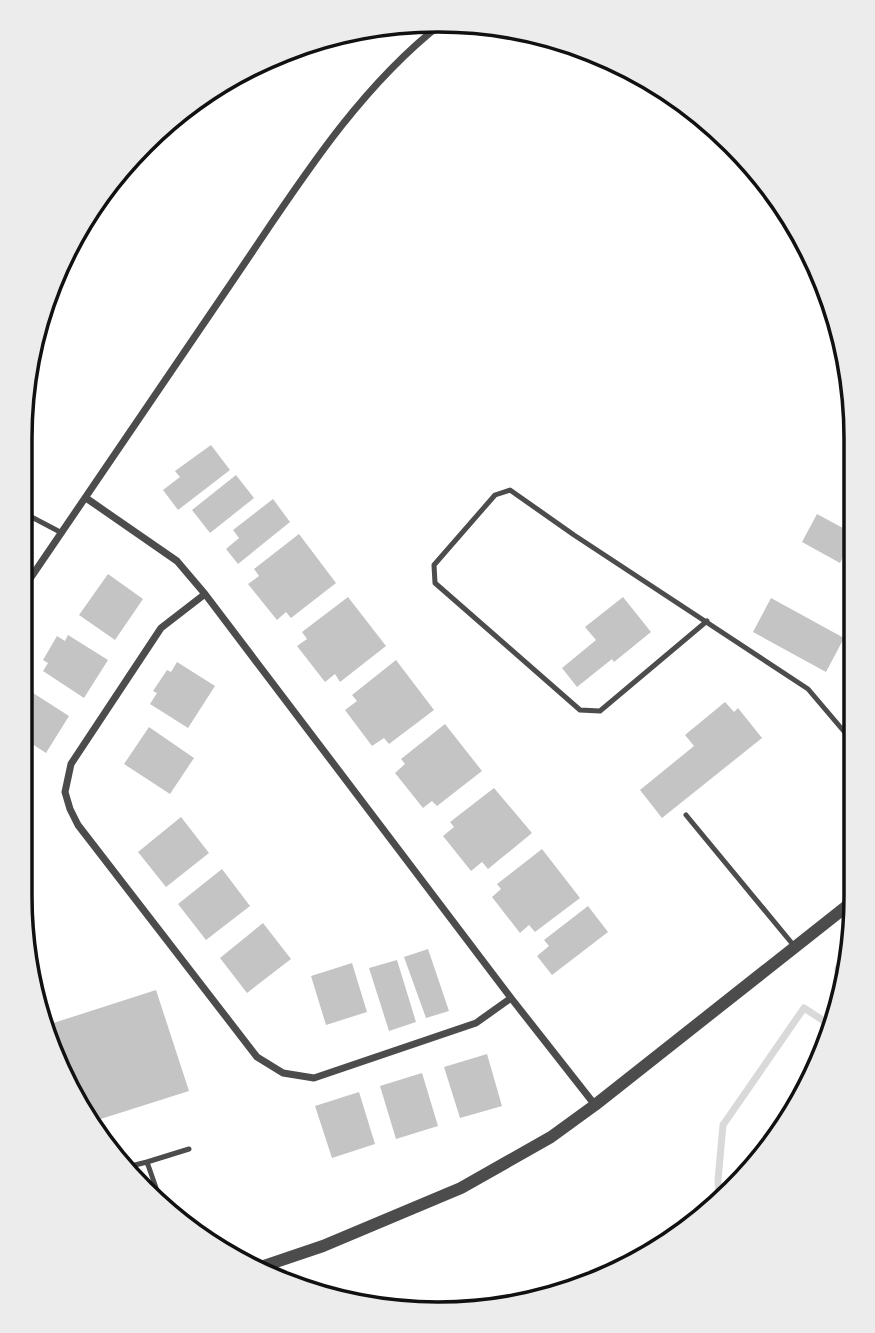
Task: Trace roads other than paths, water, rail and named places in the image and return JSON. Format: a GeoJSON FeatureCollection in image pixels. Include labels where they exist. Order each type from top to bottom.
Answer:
{"type":"FeatureCollection","features":[{"type":"Feature","properties":{"kind":"street"},"geometry":{"type":"LineString","coordinates":[[32,576],[318,156],[382,78],[431,32]]}},
{"type":"Feature","properties":{"kind":"street"},"geometry":{"type":"LineString","coordinates":[[86,498],[177,561],[205,594],[595,1105]]}},
{"type":"Feature","properties":{"kind":"street"},"geometry":{"type":"LineString","coordinates":[[205,594],[161,628],[71,764],[65,792],[78,825],[257,1057],[283,1073],[314,1078],[476,1023],[511,998]]}},
{"type":"Feature","properties":{"kind":"street"},"geometry":{"type":"LineString","coordinates":[[268,1265],[323,1246],[461,1188],[551,1137],[843,909]]}},
{"type":"Feature","properties":{"kind":"lane"},"geometry":{"type":"LineString","coordinates":[[707,621],[600,711],[580,710],[435,583],[434,565],[495,495],[510,489],[574,535],[707,621],[808,689],[844,731]]}},
{"type":"Feature","properties":{"kind":"lane"},"geometry":{"type":"LineString","coordinates":[[32,517],[62,533]]}},
{"type":"Feature","properties":{"kind":"lane"},"geometry":{"type":"LineString","coordinates":[[686,815],[795,947]]}},
{"type":"Feature","properties":{"kind":"lane"},"geometry":{"type":"LineString","coordinates":[[134,1166],[189,1149]]}},
{"type":"Feature","properties":{"kind":"lane"},"geometry":{"type":"LineString","coordinates":[[147,1163],[156,1188]]}},
{"type":"Feature","properties":{"kind":"waterway"},"geometry":{"type":"LineString","coordinates":[[718,1189],[723,1125],[804,1008],[824,1021]]}}]}
